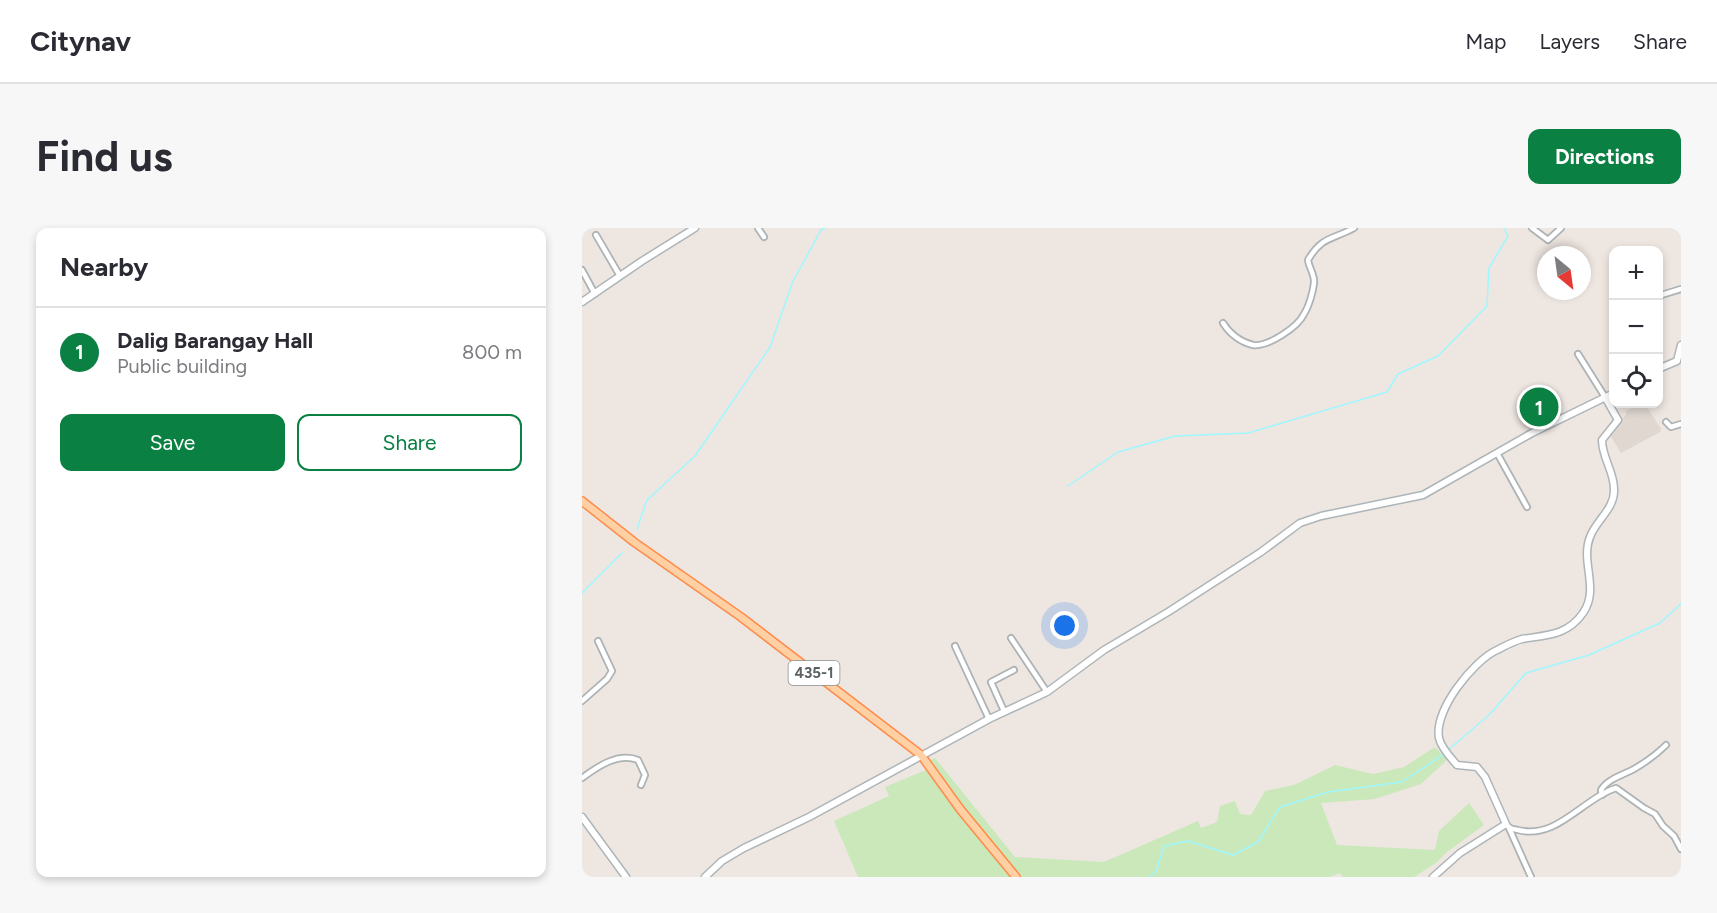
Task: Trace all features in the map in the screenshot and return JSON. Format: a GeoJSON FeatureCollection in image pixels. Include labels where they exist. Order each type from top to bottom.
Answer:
{"type":"FeatureCollection","features":[{"type":"Feature","properties":{"kind":"main road","name":"435-1"},"geometry":{"type":"LineString","coordinates":[[582,501],[634,542],[741,617],[921,755],[960,809],[1016,877]]}},
{"type":"Feature","properties":{"kind":"street"},"geometry":{"type":"LineString","coordinates":[[582,302],[695,228]]}},
{"type":"Feature","properties":{"kind":"street"},"geometry":{"type":"LineString","coordinates":[[758,228],[764,237]]}},
{"type":"Feature","properties":{"kind":"street"},"geometry":{"type":"LineString","coordinates":[[1223,323],[1229,332],[1254,345],[1263,344],[1291,330],[1304,314],[1314,285],[1308,260],[1321,242],[1354,228]]}},
{"type":"Feature","properties":{"kind":"street"},"geometry":{"type":"LineString","coordinates":[[1532,228],[1548,240],[1561,228]]}},
{"type":"Feature","properties":{"kind":"street"},"geometry":{"type":"LineString","coordinates":[[596,235],[620,276]]}},
{"type":"Feature","properties":{"kind":"street"},"geometry":{"type":"LineString","coordinates":[[582,270],[596,294]]}},
{"type":"Feature","properties":{"kind":"street"},"geometry":{"type":"LineString","coordinates":[[1663,295],[1681,289]]}},
{"type":"Feature","properties":{"kind":"street"},"geometry":{"type":"LineString","coordinates":[[1663,367],[1679,360],[1681,345]]}},
{"type":"Feature","properties":{"kind":"street"},"geometry":{"type":"LineString","coordinates":[[1531,877],[1485,777],[1477,767],[1457,765],[1440,740],[1439,731],[1454,691],[1483,658],[1523,639],[1554,635],[1574,622],[1589,602],[1591,594],[1587,554],[1590,536],[1614,497],[1612,473],[1605,458],[1602,440],[1618,420],[1578,354]]}},
{"type":"Feature","properties":{"kind":"street"},"geometry":{"type":"LineString","coordinates":[[705,877],[727,858],[762,839],[809,817],[1004,711],[1047,692],[1104,650],[1168,612],[1300,523],[1321,516],[1423,495],[1532,433],[1609,396]]}},
{"type":"Feature","properties":{"kind":"street"},"geometry":{"type":"LineString","coordinates":[[1666,422],[1671,427],[1681,424]]}},
{"type":"Feature","properties":{"kind":"street"},"geometry":{"type":"LineString","coordinates":[[1497,453],[1527,507]]}},
{"type":"Feature","properties":{"kind":"street"},"geometry":{"type":"LineString","coordinates":[[1011,638],[1047,692]]}},
{"type":"Feature","properties":{"kind":"street"},"geometry":{"type":"LineString","coordinates":[[582,701],[612,671],[598,641]]}},
{"type":"Feature","properties":{"kind":"street"},"geometry":{"type":"LineString","coordinates":[[955,646],[989,719]]}},
{"type":"Feature","properties":{"kind":"street"},"geometry":{"type":"LineString","coordinates":[[1004,711],[991,682],[1014,670]]}},
{"type":"Feature","properties":{"kind":"street"},"geometry":{"type":"LineString","coordinates":[[1602,795],[1601,790],[1606,784],[1637,767],[1666,745]]}},
{"type":"Feature","properties":{"kind":"street"},"geometry":{"type":"LineString","coordinates":[[582,778],[605,764],[630,758],[638,760],[645,775],[641,785]]}},
{"type":"Feature","properties":{"kind":"street"},"geometry":{"type":"LineString","coordinates":[[1433,877],[1460,853],[1508,826],[1526,832],[1542,831],[1616,788],[1644,808],[1653,811],[1667,831],[1674,836],[1681,849]]}},
{"type":"Feature","properties":{"kind":"street"},"geometry":{"type":"LineString","coordinates":[[582,817],[626,877]]}},
{"type":"Feature","properties":{"kind":"shaded area"},"geometry":{"type":"Polygon","coordinates":[[[1632,408],[1648,408],[1661,429],[1660,432],[1621,453],[1610,435],[1611,429],[1626,415],[1626,411],[1632,408]]]}},
{"type":"Feature","properties":{"kind":"green space"},"geometry":{"type":"Polygon","coordinates":[[[1435,747],[1447,760],[1421,784],[1375,799],[1321,803],[1337,845],[1435,850],[1439,831],[1469,803],[1484,825],[1436,863],[1414,877],[1343,877],[1340,873],[1329,877],[858,877],[834,821],[889,796],[885,787],[926,770],[923,763],[935,758],[1015,857],[1104,862],[1198,821],[1201,828],[1217,822],[1220,806],[1235,801],[1240,814],[1251,815],[1265,791],[1294,785],[1335,765],[1373,774],[1404,767],[1435,747]]]}},
{"type":"Feature","properties":{"kind":"waterway"},"geometry":{"type":"LineString","coordinates":[[637,529],[647,500],[695,456],[770,347],[793,281],[821,230],[825,228]]}},
{"type":"Feature","properties":{"kind":"waterway"},"geometry":{"type":"LineString","coordinates":[[1068,486],[1118,452],[1175,436],[1248,433],[1387,392],[1398,374],[1438,356],[1487,306],[1489,268],[1508,236],[1504,228]]}},
{"type":"Feature","properties":{"kind":"waterway"},"geometry":{"type":"LineString","coordinates":[[582,593],[622,553]]}},
{"type":"Feature","properties":{"kind":"waterway"},"geometry":{"type":"LineString","coordinates":[[1448,750],[1489,715],[1526,673],[1589,655],[1660,623],[1681,604]]}},
{"type":"Feature","properties":{"kind":"waterway"},"geometry":{"type":"LineString","coordinates":[[1149,877],[1156,872],[1164,846],[1188,841],[1233,855],[1258,842],[1280,807],[1328,792],[1402,782],[1444,754]]}},
{"type":"Feature","properties":{"kind":"place","name":"Dalig Barangay Hall"},"geometry":{"type":"Point","coordinates":[1539,407]}}]}
